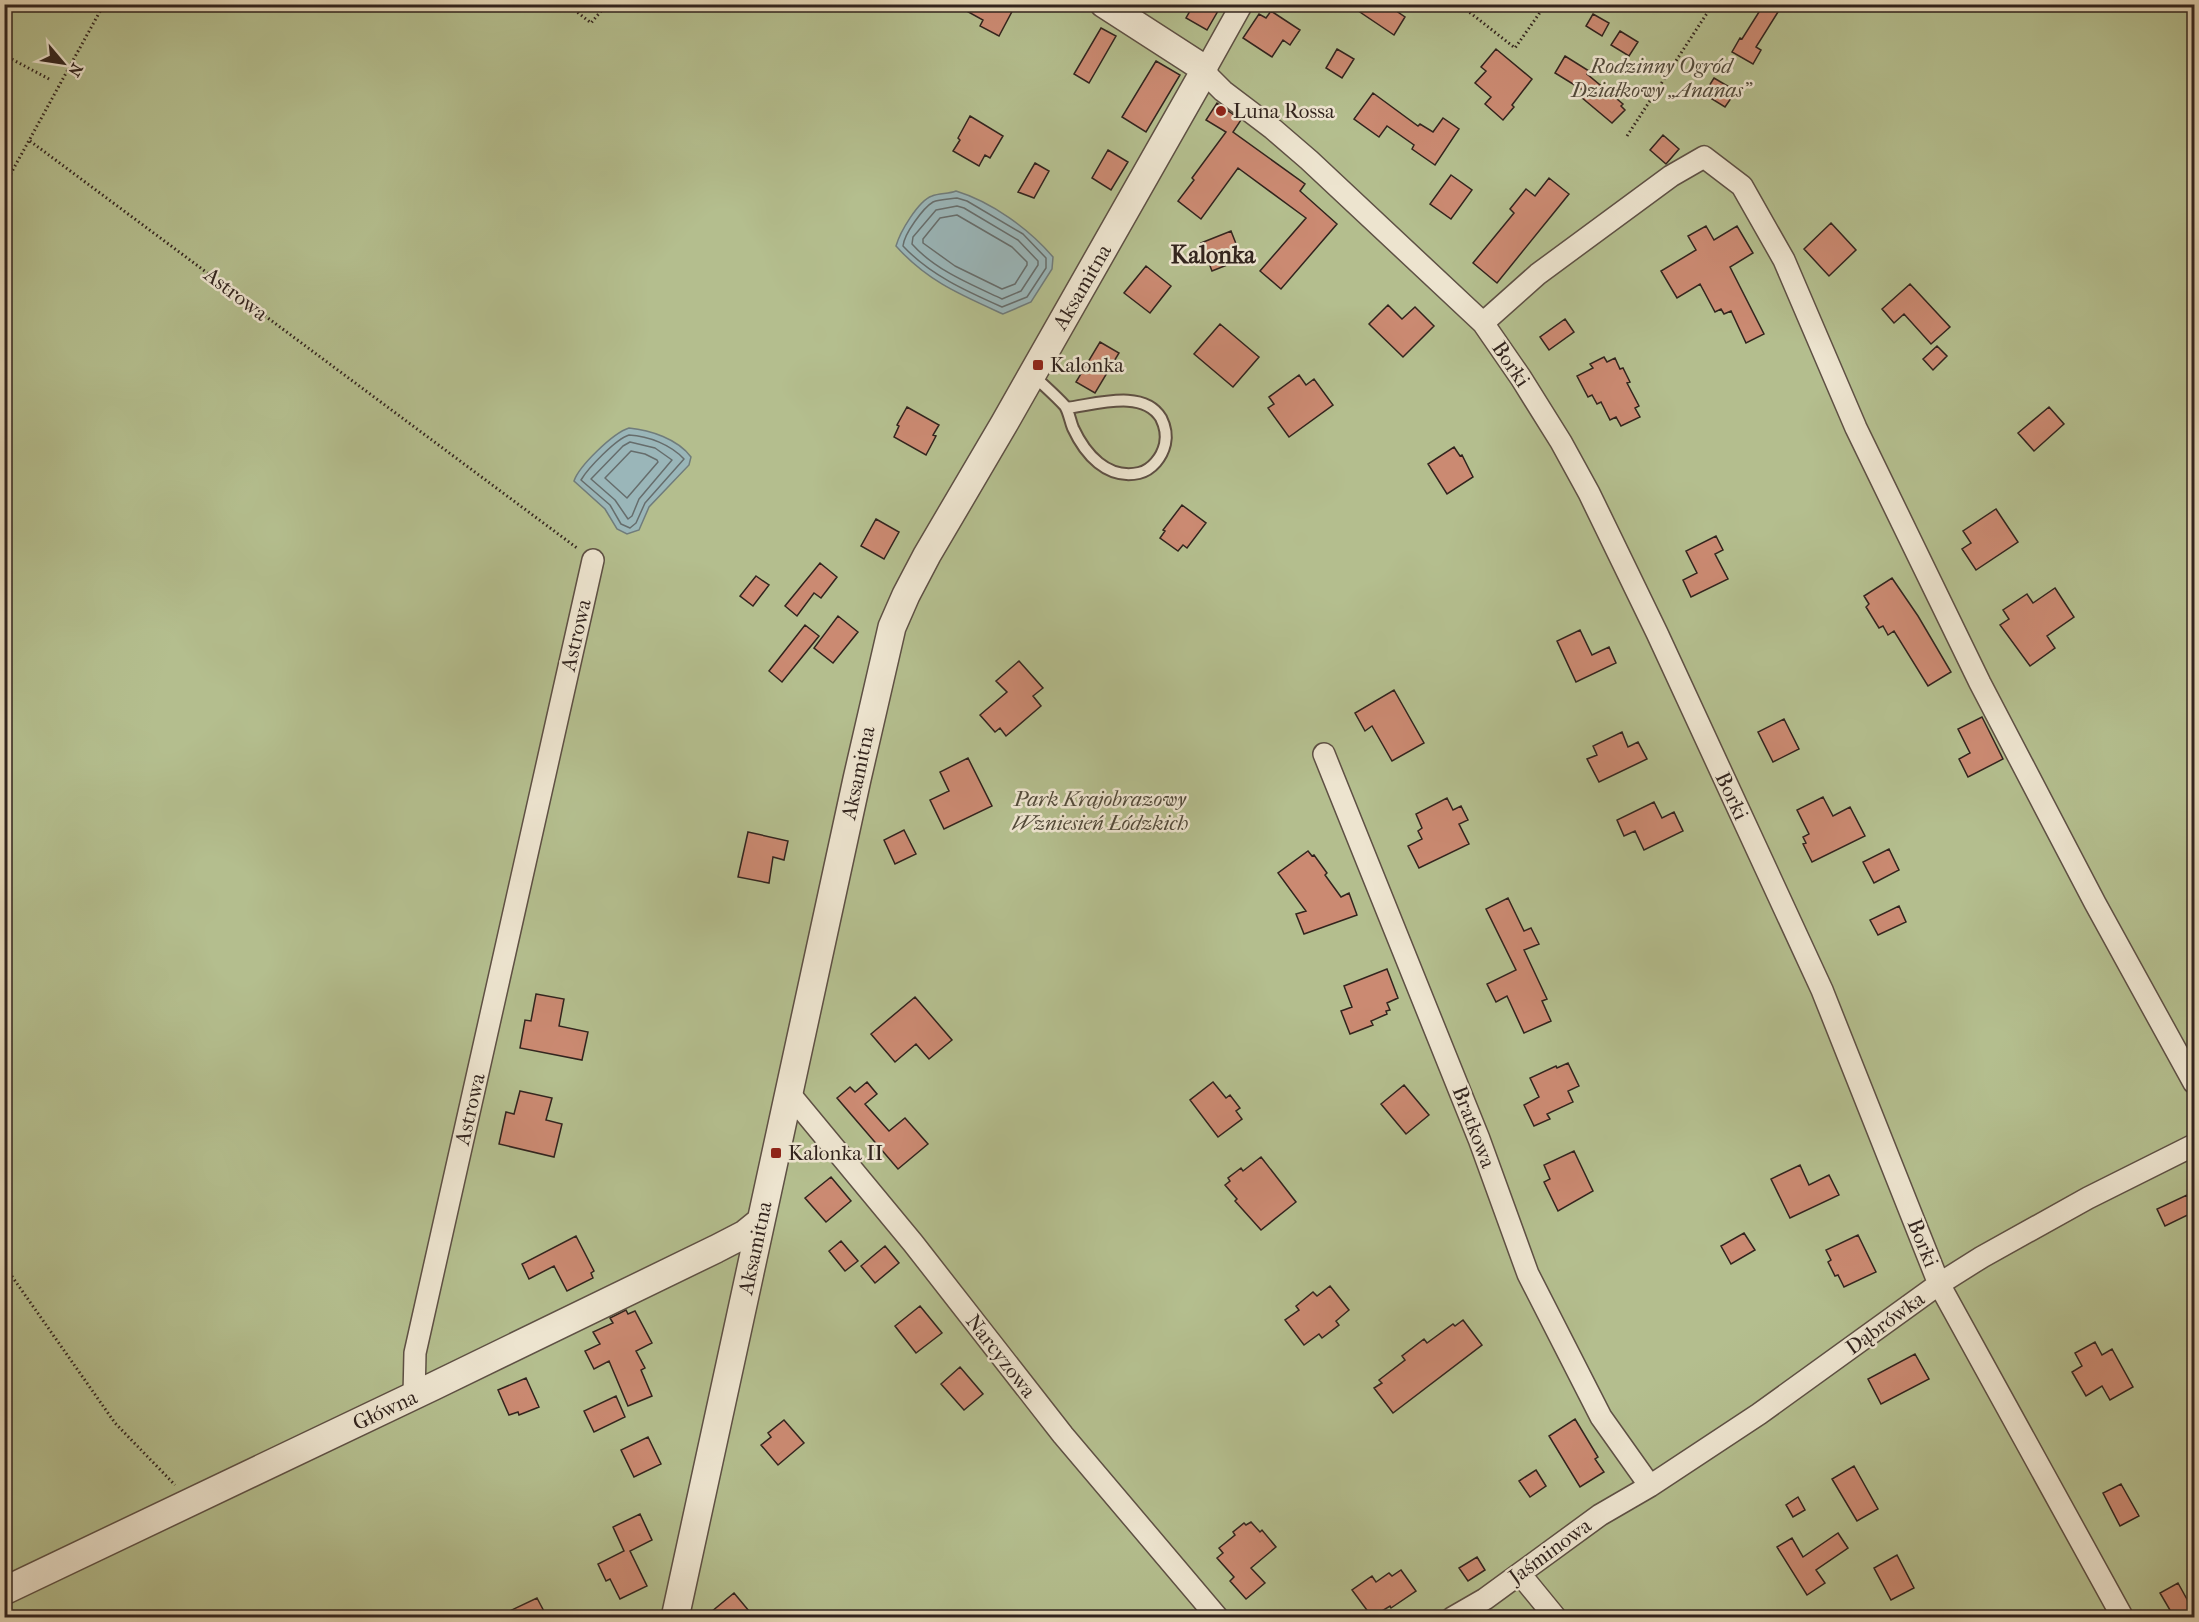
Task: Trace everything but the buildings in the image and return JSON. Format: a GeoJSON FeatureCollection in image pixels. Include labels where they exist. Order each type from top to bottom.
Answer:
{"type":"FeatureCollection","features":[{"type":"Feature","properties":{"kind":"street"},"geometry":{"type":"LineString","coordinates":[[1104,4],[1197,64],[1204,72]]}},
{"type":"Feature","properties":{"kind":"street","name":"Aksamitna"},"geometry":{"type":"LineString","coordinates":[[675,1617],[788,1092],[892,627],[916,575],[1242,4]]}},
{"type":"Feature","properties":{"kind":"street","name":"Borki"},"geometry":{"type":"LineString","coordinates":[[1204,72],[1223,91],[1309,160],[1483,323],[1561,442],[1589,493],[1657,633],[1822,990],[1940,1284],[2123,1617]]}},
{"type":"Feature","properties":{"kind":"street"},"geometry":{"type":"LineString","coordinates":[[1483,323],[1538,274],[1671,176],[1704,157],[1742,186],[1784,260],[1856,428],[1980,683],[2095,903],[2194,1083]]}},
{"type":"Feature","properties":{"kind":"street","name":"Astrowa"},"geometry":{"type":"LineString","coordinates":[[414,1396],[415,1353],[593,560]]}},
{"type":"Feature","properties":{"kind":"street","name":"Bratkowa"},"geometry":{"type":"LineString","coordinates":[[1324,754],[1479,1139],[1528,1274],[1601,1417],[1650,1486]]}},
{"type":"Feature","properties":{"kind":"street","name":"Narcyzowa"},"geometry":{"type":"LineString","coordinates":[[788,1092],[913,1243],[1063,1435],[1218,1617]]}},
{"type":"Feature","properties":{"kind":"street","name":"Dąbrówka"},"geometry":{"type":"LineString","coordinates":[[1650,1486],[1759,1414],[1940,1284],[1982,1257],[2088,1198],[2194,1144]]}},
{"type":"Feature","properties":{"kind":"street","name":"Główna"},"geometry":{"type":"LineString","coordinates":[[4,1591],[414,1396],[744,1234],[761,1221]]}},
{"type":"Feature","properties":{"kind":"street","name":"Jaśminowa"},"geometry":{"type":"LineString","coordinates":[[1452,1617],[1485,1599],[1600,1515],[1650,1486]]}},
{"type":"Feature","properties":{"kind":"street"},"geometry":{"type":"LineString","coordinates":[[1520,1574],[1556,1617]]}},
{"type":"Feature","properties":{"kind":"lane"},"geometry":{"type":"LineString","coordinates":[[1032,374],[1066,408],[1073,427],[1090,456],[1102,466],[1127,475],[1142,473],[1155,464],[1163,452],[1166,440],[1165,425],[1151,407],[1140,402],[1126,400],[1066,408]]}},
{"type":"Feature","properties":{"kind":"path"},"geometry":{"type":"LineString","coordinates":[[4,186],[104,4]]}},
{"type":"Feature","properties":{"kind":"path"},"geometry":{"type":"LineString","coordinates":[[567,4],[591,23],[607,4]]}},
{"type":"Feature","properties":{"kind":"path"},"geometry":{"type":"LineString","coordinates":[[1459,4],[1515,48],[1546,4]]}},
{"type":"Feature","properties":{"kind":"path"},"geometry":{"type":"LineString","coordinates":[[1627,135],[1713,4]]}},
{"type":"Feature","properties":{"kind":"path"},"geometry":{"type":"LineString","coordinates":[[4,55],[49,79]]}},
{"type":"Feature","properties":{"kind":"path","name":"Astrowa"},"geometry":{"type":"LineString","coordinates":[[30,141],[593,560]]}},
{"type":"Feature","properties":{"kind":"path"},"geometry":{"type":"LineString","coordinates":[[4,1272],[11,1275],[115,1423],[169,1481],[193,1500]]}},
{"type":"Feature","properties":{"kind":"green space","name":"Park Krajobrazowy Wzniesień Łódzkich"},"geometry":{"type":"Polygon","coordinates":[[[4,5],[2194,5],[2194,1617],[5,1617],[4,5]]]}},
{"type":"Feature","properties":{"kind":"water"},"geometry":{"type":"Polygon","coordinates":[[[956,191],[996,209],[1033,236],[1053,257],[1052,269],[1031,302],[1003,314],[932,278],[896,246],[905,225],[921,204],[932,196],[956,191]]]}},
{"type":"Feature","properties":{"kind":"water"},"geometry":{"type":"Polygon","coordinates":[[[629,428],[663,436],[679,445],[691,457],[689,465],[649,507],[639,530],[627,534],[617,529],[605,509],[574,481],[582,467],[597,451],[614,436],[629,428]]]}},
{"type":"Feature","properties":{"kind":"place","name":"Luna Rossa"},"geometry":{"type":"Point","coordinates":[1221,111]}},
{"type":"Feature","properties":{"kind":"place","name":"Kalonka"},"geometry":{"type":"Point","coordinates":[1038,365]}},
{"type":"Feature","properties":{"kind":"place","name":"Kalonka II"},"geometry":{"type":"Point","coordinates":[776,1153]}},
{"type":"Feature","properties":{"kind":"district","name":"Kalonka"},"geometry":{"type":"Point","coordinates":[1213,255]}},
{"type":"Feature","properties":{"kind":"park label","name":"Rodzinny Ogród Działkowy „Ananas”"},"geometry":{"type":"Point","coordinates":[1661,78]}}]}
